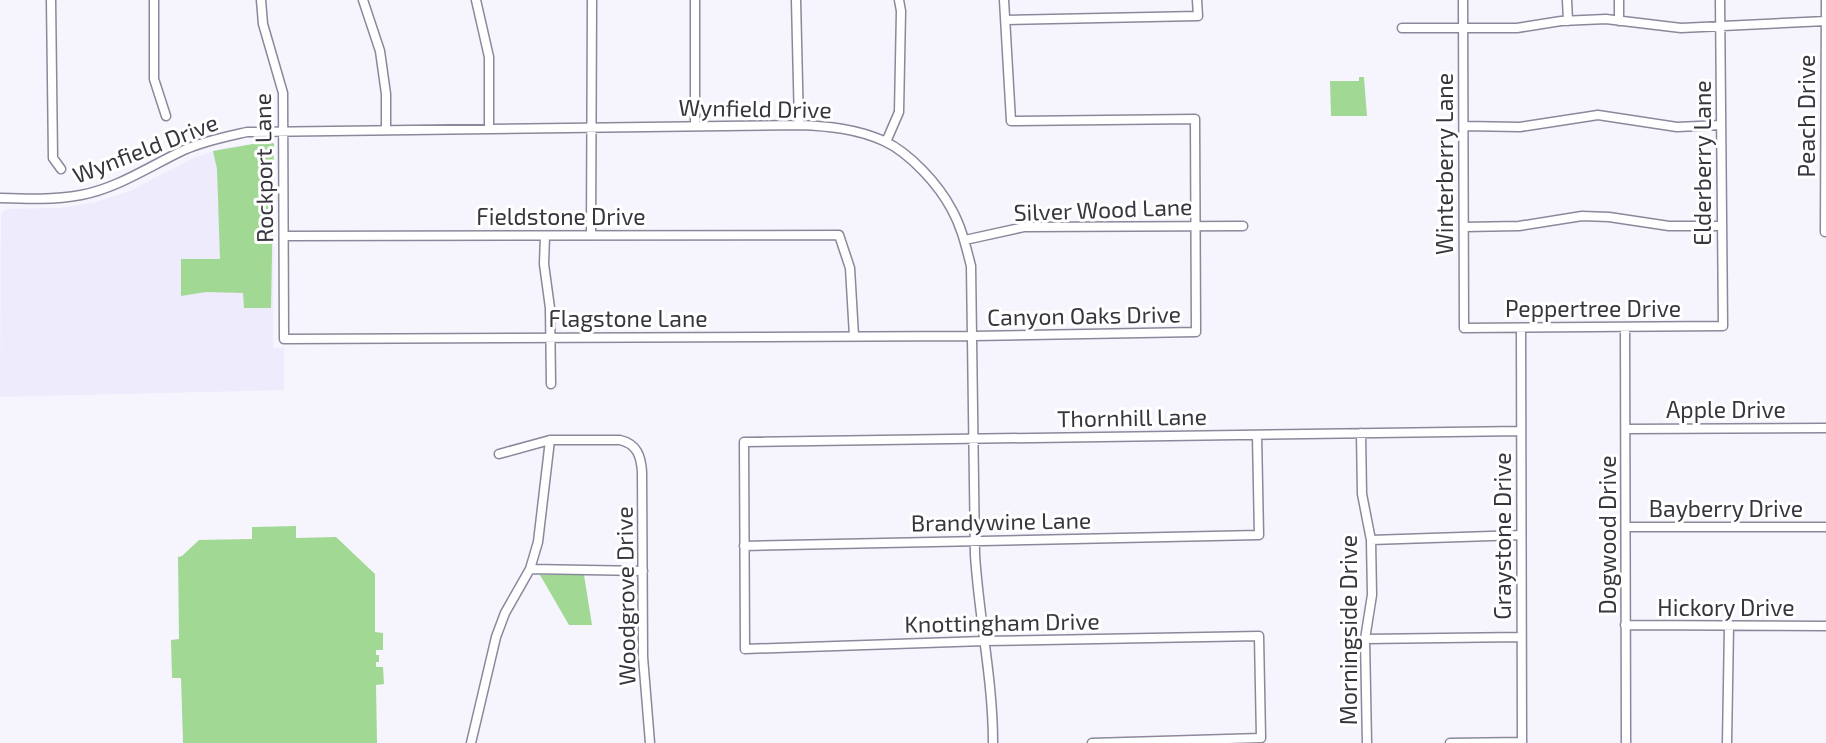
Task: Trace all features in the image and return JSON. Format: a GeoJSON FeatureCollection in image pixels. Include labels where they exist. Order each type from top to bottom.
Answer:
{"type":"FeatureCollection","features":[{"type":"Feature","properties":{"kind":"street"},"geometry":{"type":"LineString","coordinates":[[51,0],[53,158],[61,169]]}},
{"type":"Feature","properties":{"kind":"street"},"geometry":{"type":"LineString","coordinates":[[154,0],[154,79],[166,116]]}},
{"type":"Feature","properties":{"kind":"street","name":"Rockport Lane"},"geometry":{"type":"LineString","coordinates":[[261,0],[264,24],[283,93],[284,339]]}},
{"type":"Feature","properties":{"kind":"street"},"geometry":{"type":"LineString","coordinates":[[363,0],[380,51],[386,94],[386,130]]}},
{"type":"Feature","properties":{"kind":"street"},"geometry":{"type":"LineString","coordinates":[[476,0],[489,57],[489,128]]}},
{"type":"Feature","properties":{"kind":"street"},"geometry":{"type":"LineString","coordinates":[[591,236],[592,0]]}},
{"type":"Feature","properties":{"kind":"street"},"geometry":{"type":"LineString","coordinates":[[695,0],[695,126]]}},
{"type":"Feature","properties":{"kind":"street"},"geometry":{"type":"LineString","coordinates":[[796,0],[799,125]]}},
{"type":"Feature","properties":{"kind":"street"},"geometry":{"type":"LineString","coordinates":[[886,142],[899,112],[899,0]]}},
{"type":"Feature","properties":{"kind":"street"},"geometry":{"type":"LineString","coordinates":[[1004,0],[1012,121],[1195,119],[1195,226]]}},
{"type":"Feature","properties":{"kind":"street"},"geometry":{"type":"LineString","coordinates":[[1005,20],[1198,16],[1197,0]]}},
{"type":"Feature","properties":{"kind":"street","name":"Winterberry Lane"},"geometry":{"type":"LineString","coordinates":[[1463,0],[1464,328]]}},
{"type":"Feature","properties":{"kind":"street"},"geometry":{"type":"LineString","coordinates":[[1567,0],[1568,21]]}},
{"type":"Feature","properties":{"kind":"street"},"geometry":{"type":"LineString","coordinates":[[1619,0],[1619,21]]}},
{"type":"Feature","properties":{"kind":"street","name":"Elderberry Lane"},"geometry":{"type":"LineString","coordinates":[[1720,0],[1723,326]]}},
{"type":"Feature","properties":{"kind":"street","name":"Peach Drive"},"geometry":{"type":"LineString","coordinates":[[1825,232],[1826,0]]}},
{"type":"Feature","properties":{"kind":"street"},"geometry":{"type":"LineString","coordinates":[[1402,29],[1517,28],[1606,19],[1658,27],[1720,27],[1826,21]]}},
{"type":"Feature","properties":{"kind":"street"},"geometry":{"type":"LineString","coordinates":[[1464,126],[1520,127],[1598,115],[1676,127],[1721,125]]}},
{"type":"Feature","properties":{"kind":"street","name":"Wynfield Drive"},"geometry":{"type":"LineString","coordinates":[[0,198],[45,199],[82,195],[116,184],[212,139],[247,132],[799,125],[853,131],[886,142],[931,180],[951,208],[965,240],[971,266],[977,591],[993,708],[993,743]]}},
{"type":"Feature","properties":{"kind":"street"},"geometry":{"type":"LineString","coordinates":[[1464,227],[1519,226],[1582,216],[1669,226],[1722,226]]}},
{"type":"Feature","properties":{"kind":"street","name":"Canyon Oaks Drive"},"geometry":{"type":"LineString","coordinates":[[973,336],[1196,332],[1195,226]]}},
{"type":"Feature","properties":{"kind":"street","name":"Silver Wood Lane"},"geometry":{"type":"LineString","coordinates":[[965,240],[1024,227],[1243,226]]}},
{"type":"Feature","properties":{"kind":"street","name":"Fieldstone Drive"},"geometry":{"type":"LineString","coordinates":[[284,236],[839,235],[850,268],[854,336]]}},
{"type":"Feature","properties":{"kind":"street"},"geometry":{"type":"LineString","coordinates":[[544,236],[544,264],[550,308],[551,384]]}},
{"type":"Feature","properties":{"kind":"street","name":"Peppertree Drive"},"geometry":{"type":"LineString","coordinates":[[1464,328],[1723,326]]}},
{"type":"Feature","properties":{"kind":"street","name":"Graystone Drive"},"geometry":{"type":"LineString","coordinates":[[1521,328],[1522,742]]}},
{"type":"Feature","properties":{"kind":"street","name":"Dogwood Drive"},"geometry":{"type":"LineString","coordinates":[[1625,328],[1626,743]]}},
{"type":"Feature","properties":{"kind":"street","name":"Flagstone Lane"},"geometry":{"type":"LineString","coordinates":[[284,339],[973,336]]}},
{"type":"Feature","properties":{"kind":"street","name":"Apple Drive"},"geometry":{"type":"LineString","coordinates":[[1626,429],[1826,428]]}},
{"type":"Feature","properties":{"kind":"street","name":"Thornhill Lane"},"geometry":{"type":"LineString","coordinates":[[744,545],[744,442],[1521,431]]}},
{"type":"Feature","properties":{"kind":"street","name":"Morningside Drive"},"geometry":{"type":"LineString","coordinates":[[1361,433],[1362,494],[1371,540],[1372,595],[1365,639],[1367,743]]}},
{"type":"Feature","properties":{"kind":"street","name":"Brandywine Lane"},"geometry":{"type":"LineString","coordinates":[[744,545],[1259,535],[1257,435]]}},
{"type":"Feature","properties":{"kind":"street"},"geometry":{"type":"LineString","coordinates":[[471,743],[496,637],[505,613],[530,569],[540,533],[550,440],[499,454]]}},
{"type":"Feature","properties":{"kind":"street","name":"Woodgrove Drive"},"geometry":{"type":"LineString","coordinates":[[550,440],[620,440],[630,443],[637,450],[642,472],[643,657],[650,743]]}},
{"type":"Feature","properties":{"kind":"street","name":"Bayberry Drive"},"geometry":{"type":"LineString","coordinates":[[1626,527],[1826,527]]}},
{"type":"Feature","properties":{"kind":"street"},"geometry":{"type":"LineString","coordinates":[[1371,540],[1521,536]]}},
{"type":"Feature","properties":{"kind":"street","name":"Knottingham Drive"},"geometry":{"type":"LineString","coordinates":[[744,545],[745,649],[1259,636],[1261,738],[1092,743]]}},
{"type":"Feature","properties":{"kind":"street"},"geometry":{"type":"LineString","coordinates":[[530,569],[643,571]]}},
{"type":"Feature","properties":{"kind":"street","name":"Hickory Drive"},"geometry":{"type":"LineString","coordinates":[[1625,625],[1826,626]]}},
{"type":"Feature","properties":{"kind":"street"},"geometry":{"type":"LineString","coordinates":[[1727,743],[1729,626]]}},
{"type":"Feature","properties":{"kind":"street"},"geometry":{"type":"LineString","coordinates":[[1365,639],[1521,636]]}},
{"type":"Feature","properties":{"kind":"street"},"geometry":{"type":"LineString","coordinates":[[1450,743],[1522,742]]}},
{"type":"Feature","properties":{"kind":"shaded area"},"geometry":{"type":"Polygon","coordinates":[[[271,141],[274,144],[273,348],[284,348],[284,390],[0,397],[1,214],[6,209],[59,208],[96,202],[130,191],[195,157],[220,149],[271,141]]]}},
{"type":"Feature","properties":{"kind":"green space"},"geometry":{"type":"Polygon","coordinates":[[[1359,77],[1364,77],[1367,116],[1331,116],[1330,81],[1359,81],[1359,77]]]}},
{"type":"Feature","properties":{"kind":"green space"},"geometry":{"type":"Polygon","coordinates":[[[271,141],[274,144],[271,308],[244,308],[243,293],[206,292],[181,296],[181,259],[220,259],[217,169],[213,151],[271,141]]]}},
{"type":"Feature","properties":{"kind":"green space"},"geometry":{"type":"Polygon","coordinates":[[[296,526],[296,538],[336,537],[375,574],[375,632],[383,633],[383,650],[376,650],[379,662],[376,662],[376,667],[383,667],[384,684],[376,685],[377,743],[183,743],[181,678],[172,678],[171,640],[179,639],[178,557],[199,540],[252,539],[252,527],[296,526]]]}},
{"type":"Feature","properties":{"kind":"green space"},"geometry":{"type":"Polygon","coordinates":[[[540,575],[584,575],[592,625],[569,625],[540,575]]]}}]}
